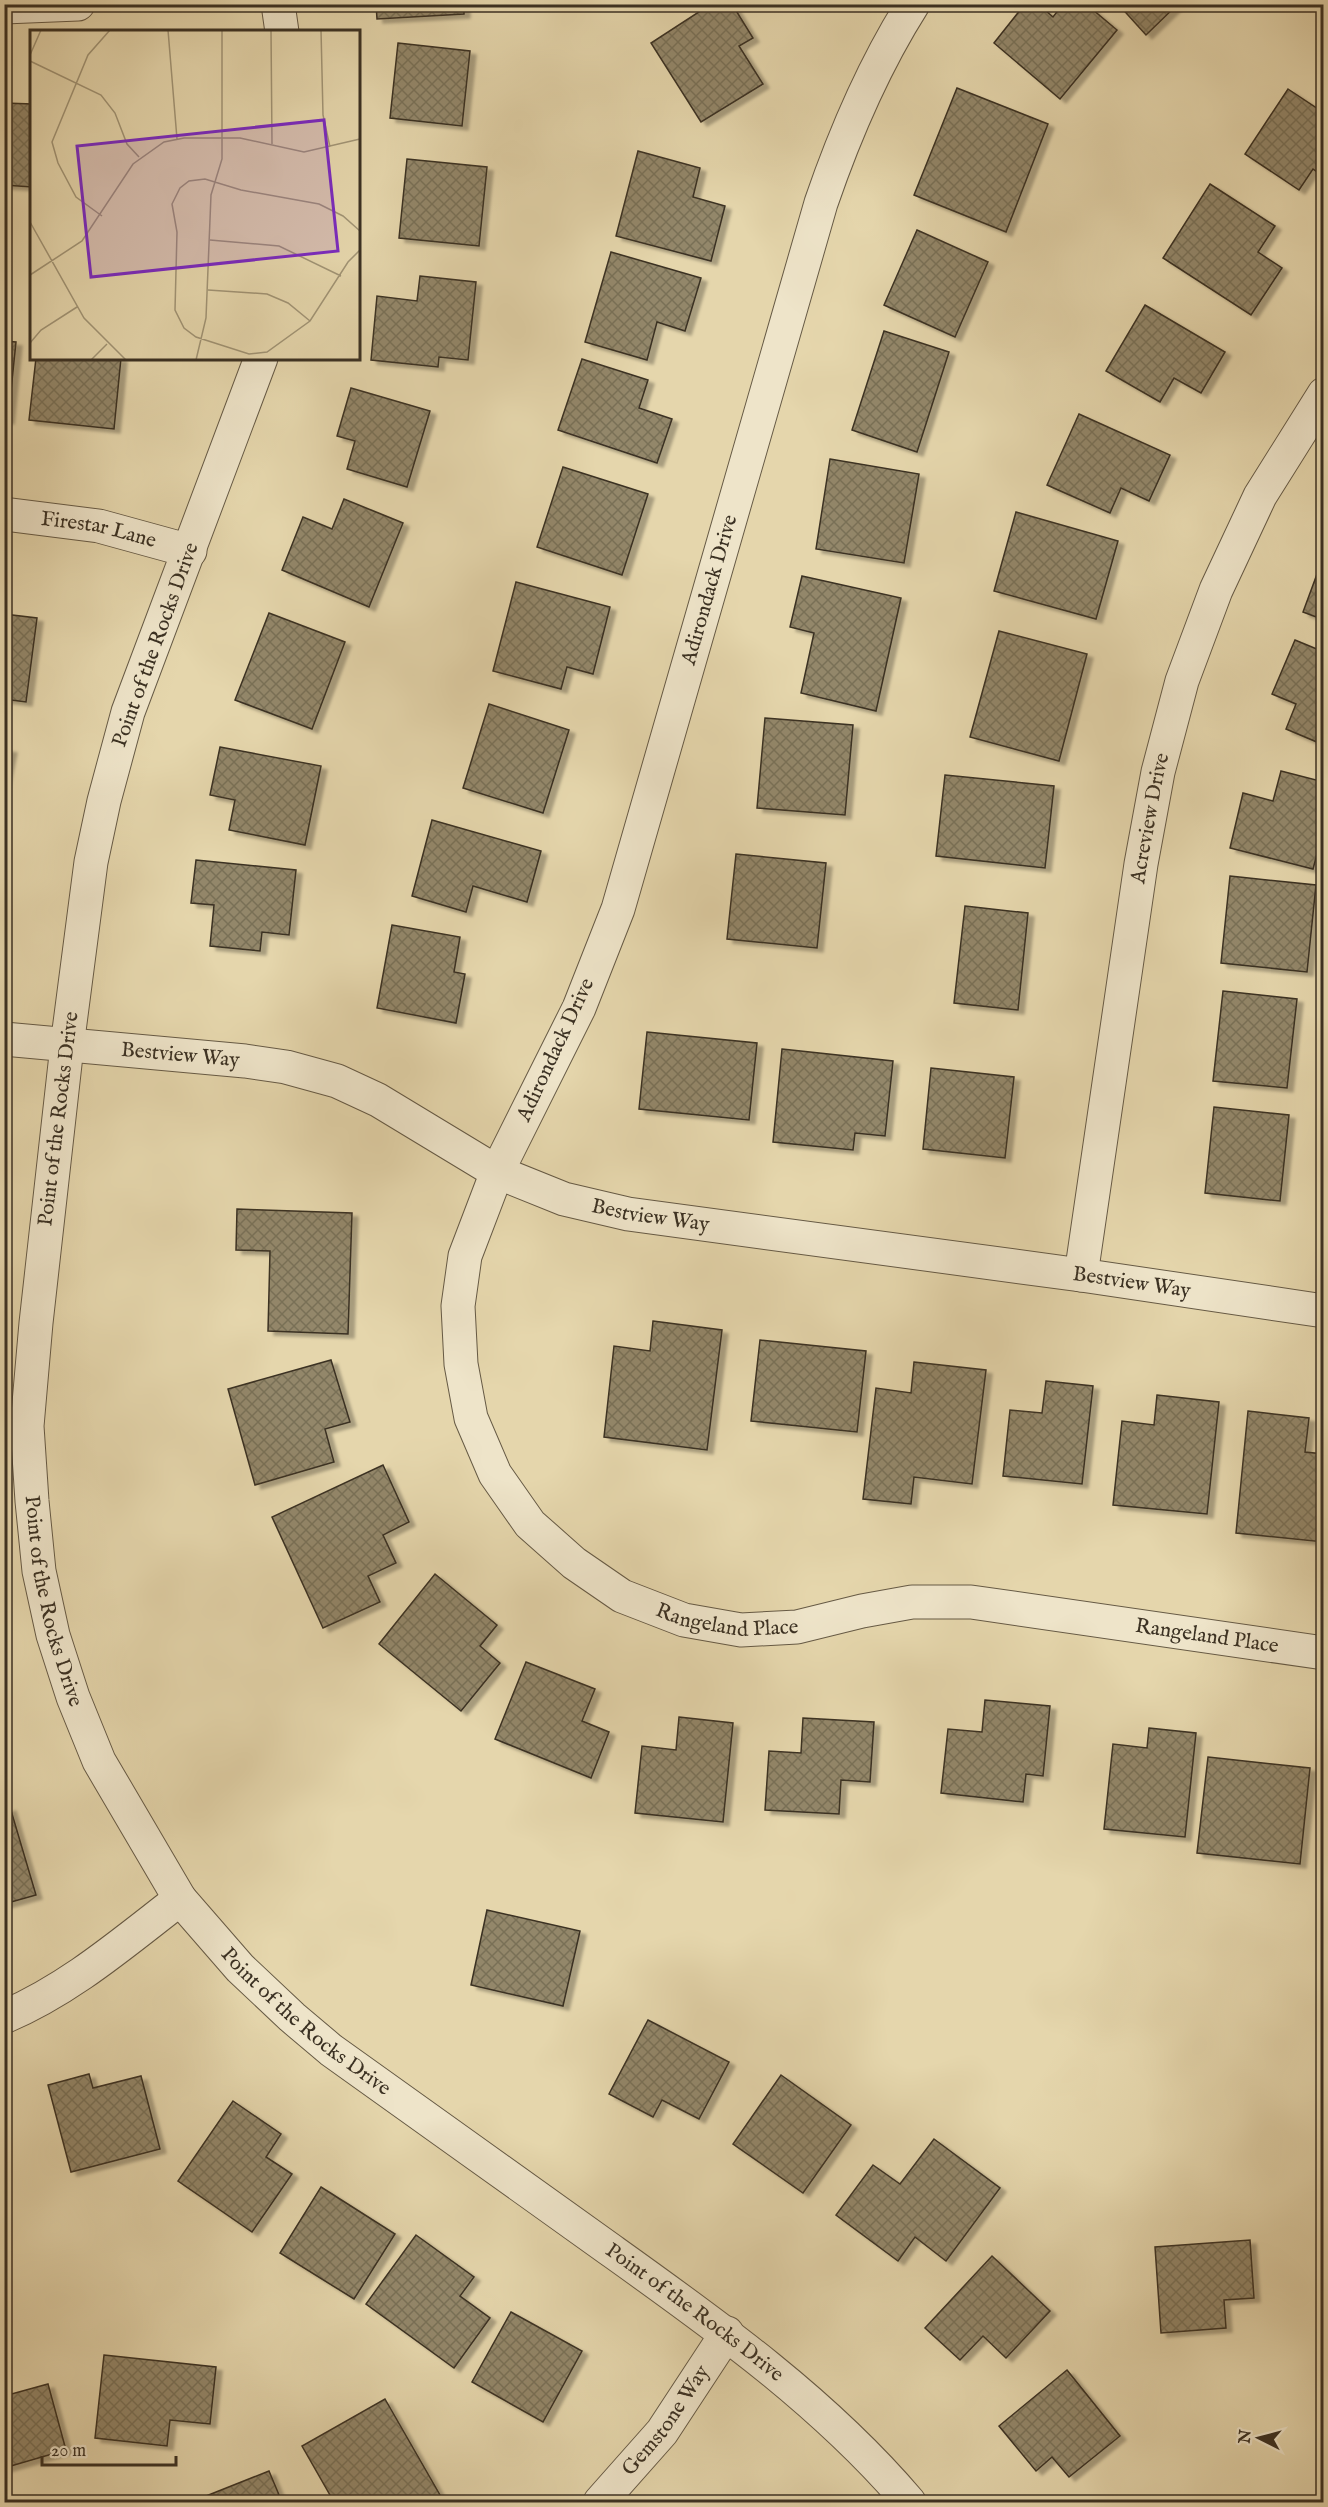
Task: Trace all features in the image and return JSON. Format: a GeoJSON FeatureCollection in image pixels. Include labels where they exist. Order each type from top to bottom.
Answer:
{"type":"FeatureCollection","features":[{"type":"Feature","properties":{"kind":"street"},"geometry":{"type":"LineString","coordinates":[[4,7],[78,4]]}},
{"type":"Feature","properties":{"kind":"street"},"geometry":{"type":"LineString","coordinates":[[278,4],[282,30]]}},
{"type":"Feature","properties":{"kind":"street","name":"Adirondack Drive"},"geometry":{"type":"LineString","coordinates":[[497,1172],[579,1008],[618,909],[821,203],[842,141],[868,82],[913,4]]}},
{"type":"Feature","properties":{"kind":"street","name":"Point of the Rocks Drive"},"geometry":{"type":"LineString","coordinates":[[260,360],[129,712],[104,801],[91,862],[67,1046],[18,1502],[41,1582],[53,1635],[73,1697],[99,1761],[180,1899],[240,1968],[331,2050],[727,2333],[812,2405],[891,2481],[909,2502]]}},
{"type":"Feature","properties":{"kind":"street","name":"Acreview Drive"},"geometry":{"type":"LineString","coordinates":[[1081,1275],[1141,864],[1158,772],[1179,692],[1216,590],[1260,496],[1323,394]]}},
{"type":"Feature","properties":{"kind":"street","name":"Firestar Lane"},"geometry":{"type":"LineString","coordinates":[[4,514],[99,526],[190,551]]}},
{"type":"Feature","properties":{"kind":"street","name":"Bestview Way"},"geometry":{"type":"LineString","coordinates":[[4,1039],[245,1061],[286,1067],[337,1082],[378,1100],[497,1172],[564,1199],[628,1214],[1081,1275],[1323,1311]]}},
{"type":"Feature","properties":{"kind":"street","name":"Rangeland Place"},"geometry":{"type":"LineString","coordinates":[[497,1172],[465,1256],[458,1306],[461,1364],[471,1418],[495,1474],[530,1524],[574,1563],[622,1596],[684,1620],[741,1630],[797,1627],[862,1611],[912,1602],[971,1602],[1323,1653]]}},
{"type":"Feature","properties":{"kind":"street"},"geometry":{"type":"LineString","coordinates":[[4,2017],[34,2004],[91,1968],[180,1899]]}},
{"type":"Feature","properties":{"kind":"street","name":"Gemstone Way"},"geometry":{"type":"LineString","coordinates":[[600,2502],[662,2432],[727,2333]]}},
{"type":"Feature","properties":{"kind":"building"},"geometry":{"type":"Polygon","coordinates":[[[376,4],[464,4],[464,14],[377,19],[376,4]]]}},
{"type":"Feature","properties":{"kind":"building"},"geometry":{"type":"Polygon","coordinates":[[[711,4],[732,4],[753,38],[739,46],[763,84],[701,122],[651,43],[711,4]]]}},
{"type":"Feature","properties":{"kind":"building"},"geometry":{"type":"Polygon","coordinates":[[[1025,4],[1038,4],[1053,17],[1063,4],[1086,4],[1117,30],[1060,99],[994,43],[1025,4]]]}},
{"type":"Feature","properties":{"kind":"building"},"geometry":{"type":"Polygon","coordinates":[[[1118,4],[1178,4],[1146,35],[1118,4]]]}},
{"type":"Feature","properties":{"kind":"building"},"geometry":{"type":"Polygon","coordinates":[[[398,43],[470,51],[462,126],[390,118],[398,43]]]}},
{"type":"Feature","properties":{"kind":"building"},"geometry":{"type":"Polygon","coordinates":[[[957,88],[1048,124],[1006,232],[914,195],[957,88]]]}},
{"type":"Feature","properties":{"kind":"building"},"geometry":{"type":"Polygon","coordinates":[[[1288,89],[1324,113],[1324,177],[1313,169],[1299,190],[1245,154],[1288,89]]]}},
{"type":"Feature","properties":{"kind":"building"},"geometry":{"type":"Polygon","coordinates":[[[4,103],[30,104],[30,187],[4,185],[4,103]]]}},
{"type":"Feature","properties":{"kind":"building"},"geometry":{"type":"Polygon","coordinates":[[[638,151],[700,168],[693,197],[725,206],[711,261],[616,236],[638,151]]]}},
{"type":"Feature","properties":{"kind":"building"},"geometry":{"type":"Polygon","coordinates":[[[407,159],[487,167],[479,246],[399,238],[407,159]]]}},
{"type":"Feature","properties":{"kind":"building"},"geometry":{"type":"Polygon","coordinates":[[[1210,184],[1275,226],[1258,252],[1282,268],[1251,315],[1163,258],[1210,184]]]}},
{"type":"Feature","properties":{"kind":"building"},"geometry":{"type":"Polygon","coordinates":[[[917,230],[988,262],[955,337],[884,305],[917,230]]]}},
{"type":"Feature","properties":{"kind":"building"},"geometry":{"type":"Polygon","coordinates":[[[611,252],[701,278],[685,331],[657,322],[647,360],[585,342],[611,252]]]}},
{"type":"Feature","properties":{"kind":"building"},"geometry":{"type":"Polygon","coordinates":[[[420,276],[476,282],[468,360],[439,357],[438,367],[371,360],[377,296],[417,301],[420,276]]]}},
{"type":"Feature","properties":{"kind":"building"},"geometry":{"type":"Polygon","coordinates":[[[1145,305],[1225,352],[1201,393],[1174,378],[1160,402],[1106,371],[1145,305]]]}},
{"type":"Feature","properties":{"kind":"building"},"geometry":{"type":"Polygon","coordinates":[[[884,331],[949,352],[917,452],[852,430],[884,331]]]}},
{"type":"Feature","properties":{"kind":"building"},"geometry":{"type":"Polygon","coordinates":[[[4,341],[16,342],[8,420],[4,419],[4,341]]]}},
{"type":"Feature","properties":{"kind":"building"},"geometry":{"type":"Polygon","coordinates":[[[582,359],[648,380],[639,408],[672,419],[657,463],[558,430],[582,359]]]}},
{"type":"Feature","properties":{"kind":"building"},"geometry":{"type":"Polygon","coordinates":[[[36,360],[121,360],[114,429],[29,420],[36,360]]]}},
{"type":"Feature","properties":{"kind":"building"},"geometry":{"type":"Polygon","coordinates":[[[351,388],[430,411],[407,487],[347,469],[355,441],[337,436],[351,388]]]}},
{"type":"Feature","properties":{"kind":"building"},"geometry":{"type":"Polygon","coordinates":[[[1079,414],[1170,455],[1149,501],[1121,488],[1110,513],[1047,485],[1079,414]]]}},
{"type":"Feature","properties":{"kind":"building"},"geometry":{"type":"Polygon","coordinates":[[[830,459],[919,474],[904,563],[816,549],[830,459]]]}},
{"type":"Feature","properties":{"kind":"building"},"geometry":{"type":"Polygon","coordinates":[[[563,467],[648,494],[622,575],[537,547],[563,467]]]}},
{"type":"Feature","properties":{"kind":"building"},"geometry":{"type":"Polygon","coordinates":[[[344,499],[403,523],[369,607],[282,570],[303,517],[332,529],[344,499]]]}},
{"type":"Feature","properties":{"kind":"building"},"geometry":{"type":"Polygon","coordinates":[[[1016,512],[1118,541],[1096,619],[994,591],[1016,512]]]}},
{"type":"Feature","properties":{"kind":"building"},"geometry":{"type":"Polygon","coordinates":[[[1320,566],[1324,567],[1324,620],[1303,612],[1320,566]]]}},
{"type":"Feature","properties":{"kind":"building"},"geometry":{"type":"Polygon","coordinates":[[[802,576],[901,598],[876,711],[801,693],[814,633],[790,627],[802,576]]]}},
{"type":"Feature","properties":{"kind":"building"},"geometry":{"type":"Polygon","coordinates":[[[516,582],[610,607],[593,674],[567,667],[561,689],[493,671],[516,582]]]}},
{"type":"Feature","properties":{"kind":"building"},"geometry":{"type":"Polygon","coordinates":[[[269,613],[345,642],[312,729],[235,700],[269,613]]]}},
{"type":"Feature","properties":{"kind":"building"},"geometry":{"type":"Polygon","coordinates":[[[4,614],[37,618],[26,702],[4,699],[4,614]]]}},
{"type":"Feature","properties":{"kind":"building"},"geometry":{"type":"Polygon","coordinates":[[[999,631],[1087,654],[1059,761],[970,737],[999,631]]]}},
{"type":"Feature","properties":{"kind":"building"},"geometry":{"type":"Polygon","coordinates":[[[1295,640],[1324,652],[1324,745],[1286,729],[1296,704],[1272,694],[1295,640]]]}},
{"type":"Feature","properties":{"kind":"building"},"geometry":{"type":"Polygon","coordinates":[[[489,704],[569,730],[543,813],[463,788],[489,704]]]}},
{"type":"Feature","properties":{"kind":"building"},"geometry":{"type":"Polygon","coordinates":[[[765,718],[853,725],[845,815],[757,808],[765,718]]]}},
{"type":"Feature","properties":{"kind":"building"},"geometry":{"type":"Polygon","coordinates":[[[220,747],[321,766],[305,845],[229,830],[235,800],[210,795],[220,747]]]}},
{"type":"Feature","properties":{"kind":"building"},"geometry":{"type":"Polygon","coordinates":[[[4,748],[11,749],[4,782],[4,748]]]}},
{"type":"Feature","properties":{"kind":"building"},"geometry":{"type":"Polygon","coordinates":[[[1281,771],[1324,782],[1324,828],[1313,869],[1230,848],[1243,793],[1273,801],[1281,771]]]}},
{"type":"Feature","properties":{"kind":"building"},"geometry":{"type":"Polygon","coordinates":[[[945,775],[1054,786],[1045,868],[936,856],[945,775]]]}},
{"type":"Feature","properties":{"kind":"building"},"geometry":{"type":"Polygon","coordinates":[[[432,820],[541,851],[527,902],[473,886],[466,912],[412,896],[432,820]]]}},
{"type":"Feature","properties":{"kind":"building"},"geometry":{"type":"Polygon","coordinates":[[[736,854],[826,863],[817,948],[727,939],[736,854]]]}},
{"type":"Feature","properties":{"kind":"building"},"geometry":{"type":"Polygon","coordinates":[[[196,860],[296,870],[289,935],[262,932],[260,951],[210,946],[214,905],[191,903],[196,860]]]}},
{"type":"Feature","properties":{"kind":"building"},"geometry":{"type":"Polygon","coordinates":[[[1230,876],[1316,885],[1307,972],[1221,963],[1230,876]]]}},
{"type":"Feature","properties":{"kind":"building"},"geometry":{"type":"Polygon","coordinates":[[[965,906],[1028,913],[1018,1010],[954,1003],[965,906]]]}},
{"type":"Feature","properties":{"kind":"building"},"geometry":{"type":"Polygon","coordinates":[[[392,925],[460,937],[454,972],[465,974],[456,1023],[377,1008],[392,925]]]}},
{"type":"Feature","properties":{"kind":"building"},"geometry":{"type":"Polygon","coordinates":[[[1223,991],[1297,999],[1287,1088],[1213,1081],[1223,991]]]}},
{"type":"Feature","properties":{"kind":"building"},"geometry":{"type":"Polygon","coordinates":[[[647,1032],[757,1043],[749,1120],[639,1109],[647,1032]]]}},
{"type":"Feature","properties":{"kind":"building"},"geometry":{"type":"Polygon","coordinates":[[[782,1049],[893,1061],[885,1136],[855,1133],[853,1150],[773,1142],[782,1049]]]}},
{"type":"Feature","properties":{"kind":"building"},"geometry":{"type":"Polygon","coordinates":[[[931,1068],[1014,1077],[1005,1158],[923,1149],[931,1068]]]}},
{"type":"Feature","properties":{"kind":"building"},"geometry":{"type":"Polygon","coordinates":[[[1214,1107],[1289,1115],[1280,1201],[1205,1193],[1214,1107]]]}},
{"type":"Feature","properties":{"kind":"building"},"geometry":{"type":"Polygon","coordinates":[[[237,1209],[352,1213],[348,1334],[268,1331],[270,1251],[236,1250],[237,1209]]]}},
{"type":"Feature","properties":{"kind":"building"},"geometry":{"type":"Polygon","coordinates":[[[653,1321],[722,1330],[707,1450],[604,1437],[614,1346],[650,1351],[653,1321]]]}},
{"type":"Feature","properties":{"kind":"building"},"geometry":{"type":"Polygon","coordinates":[[[760,1340],[866,1351],[857,1432],[751,1421],[760,1340]]]}},
{"type":"Feature","properties":{"kind":"building"},"geometry":{"type":"Polygon","coordinates":[[[331,1360],[350,1422],[325,1429],[334,1462],[255,1485],[228,1389],[331,1360]]]}},
{"type":"Feature","properties":{"kind":"building"},"geometry":{"type":"Polygon","coordinates":[[[914,1362],[986,1370],[972,1484],[914,1477],[911,1504],[863,1499],[876,1388],[911,1393],[914,1362]]]}},
{"type":"Feature","properties":{"kind":"building"},"geometry":{"type":"Polygon","coordinates":[[[1046,1381],[1093,1386],[1082,1484],[1003,1476],[1010,1410],[1042,1413],[1046,1381]]]}},
{"type":"Feature","properties":{"kind":"building"},"geometry":{"type":"Polygon","coordinates":[[[1157,1395],[1219,1402],[1207,1514],[1113,1505],[1122,1421],[1154,1425],[1157,1395]]]}},
{"type":"Feature","properties":{"kind":"building"},"geometry":{"type":"Polygon","coordinates":[[[1248,1411],[1309,1418],[1305,1452],[1324,1454],[1324,1542],[1236,1533],[1248,1411]]]}},
{"type":"Feature","properties":{"kind":"building"},"geometry":{"type":"Polygon","coordinates":[[[383,1465],[409,1522],[383,1535],[396,1563],[368,1576],[380,1602],[323,1628],[272,1517],[383,1465]]]}},
{"type":"Feature","properties":{"kind":"building"},"geometry":{"type":"Polygon","coordinates":[[[435,1574],[497,1625],[480,1646],[500,1663],[461,1711],[379,1644],[435,1574]]]}},
{"type":"Feature","properties":{"kind":"building"},"geometry":{"type":"Polygon","coordinates":[[[526,1662],[595,1689],[582,1721],[609,1732],[591,1778],[495,1739],[526,1662]]]}},
{"type":"Feature","properties":{"kind":"building"},"geometry":{"type":"Polygon","coordinates":[[[985,1700],[1050,1706],[1043,1776],[1026,1774],[1023,1802],[941,1793],[948,1729],[982,1732],[985,1700]]]}},
{"type":"Feature","properties":{"kind":"building"},"geometry":{"type":"Polygon","coordinates":[[[679,1717],[733,1723],[723,1822],[635,1813],[642,1746],[676,1750],[679,1717]]]}},
{"type":"Feature","properties":{"kind":"building"},"geometry":{"type":"Polygon","coordinates":[[[803,1718],[874,1722],[870,1782],[841,1780],[839,1814],[765,1810],[769,1751],[801,1753],[803,1718]]]}},
{"type":"Feature","properties":{"kind":"building"},"geometry":{"type":"Polygon","coordinates":[[[1149,1728],[1196,1733],[1185,1837],[1104,1829],[1113,1744],[1147,1748],[1149,1728]]]}},
{"type":"Feature","properties":{"kind":"building"},"geometry":{"type":"Polygon","coordinates":[[[1208,1757],[1310,1768],[1300,1864],[1197,1853],[1208,1757]]]}},
{"type":"Feature","properties":{"kind":"building"},"geometry":{"type":"Polygon","coordinates":[[[10,1807],[36,1895],[4,1904],[4,1809],[10,1807]]]}},
{"type":"Feature","properties":{"kind":"building"},"geometry":{"type":"Polygon","coordinates":[[[487,1910],[580,1931],[563,2006],[471,1985],[487,1910]]]}},
{"type":"Feature","properties":{"kind":"building"},"geometry":{"type":"Polygon","coordinates":[[[648,2020],[729,2062],[699,2119],[662,2100],[653,2117],[609,2094],[648,2020]]]}},
{"type":"Feature","properties":{"kind":"building"},"geometry":{"type":"Polygon","coordinates":[[[89,2074],[93,2088],[141,2076],[160,2149],[71,2172],[48,2085],[89,2074]]]}},
{"type":"Feature","properties":{"kind":"building"},"geometry":{"type":"Polygon","coordinates":[[[781,2075],[851,2125],[803,2193],[733,2144],[781,2075]]]}},
{"type":"Feature","properties":{"kind":"building"},"geometry":{"type":"Polygon","coordinates":[[[233,2101],[281,2134],[266,2157],[292,2174],[252,2232],[178,2181],[233,2101]]]}},
{"type":"Feature","properties":{"kind":"building"},"geometry":{"type":"Polygon","coordinates":[[[934,2139],[1000,2188],[946,2261],[915,2237],[898,2261],[836,2215],[873,2165],[900,2184],[934,2139]]]}},
{"type":"Feature","properties":{"kind":"building"},"geometry":{"type":"Polygon","coordinates":[[[321,2187],[395,2234],[354,2299],[280,2253],[321,2187]]]}},
{"type":"Feature","properties":{"kind":"building"},"geometry":{"type":"Polygon","coordinates":[[[416,2235],[474,2277],[460,2296],[490,2318],[454,2368],[366,2304],[416,2235]]]}},
{"type":"Feature","properties":{"kind":"building"},"geometry":{"type":"Polygon","coordinates":[[[1250,2240],[1254,2298],[1224,2300],[1226,2328],[1161,2333],[1155,2247],[1250,2240]]]}},
{"type":"Feature","properties":{"kind":"building"},"geometry":{"type":"Polygon","coordinates":[[[992,2256],[1050,2311],[1006,2358],[983,2336],[960,2360],[925,2328],[992,2256]]]}},
{"type":"Feature","properties":{"kind":"building"},"geometry":{"type":"Polygon","coordinates":[[[511,2312],[582,2351],[543,2422],[472,2382],[511,2312]]]}},
{"type":"Feature","properties":{"kind":"building"},"geometry":{"type":"Polygon","coordinates":[[[104,2355],[216,2367],[210,2424],[170,2420],[167,2446],[95,2438],[104,2355]]]}},
{"type":"Feature","properties":{"kind":"building"},"geometry":{"type":"Polygon","coordinates":[[[1067,2370],[1120,2436],[1069,2477],[1052,2457],[1036,2471],[999,2426],[1067,2370]]]}},
{"type":"Feature","properties":{"kind":"building"},"geometry":{"type":"Polygon","coordinates":[[[48,2384],[66,2450],[4,2468],[4,2396],[48,2384]]]}},
{"type":"Feature","properties":{"kind":"building"},"geometry":{"type":"Polygon","coordinates":[[[385,2399],[444,2502],[334,2502],[302,2446],[385,2399]]]}},
{"type":"Feature","properties":{"kind":"building"},"geometry":{"type":"Polygon","coordinates":[[[269,2471],[282,2502],[191,2502],[269,2471]]]}}]}
